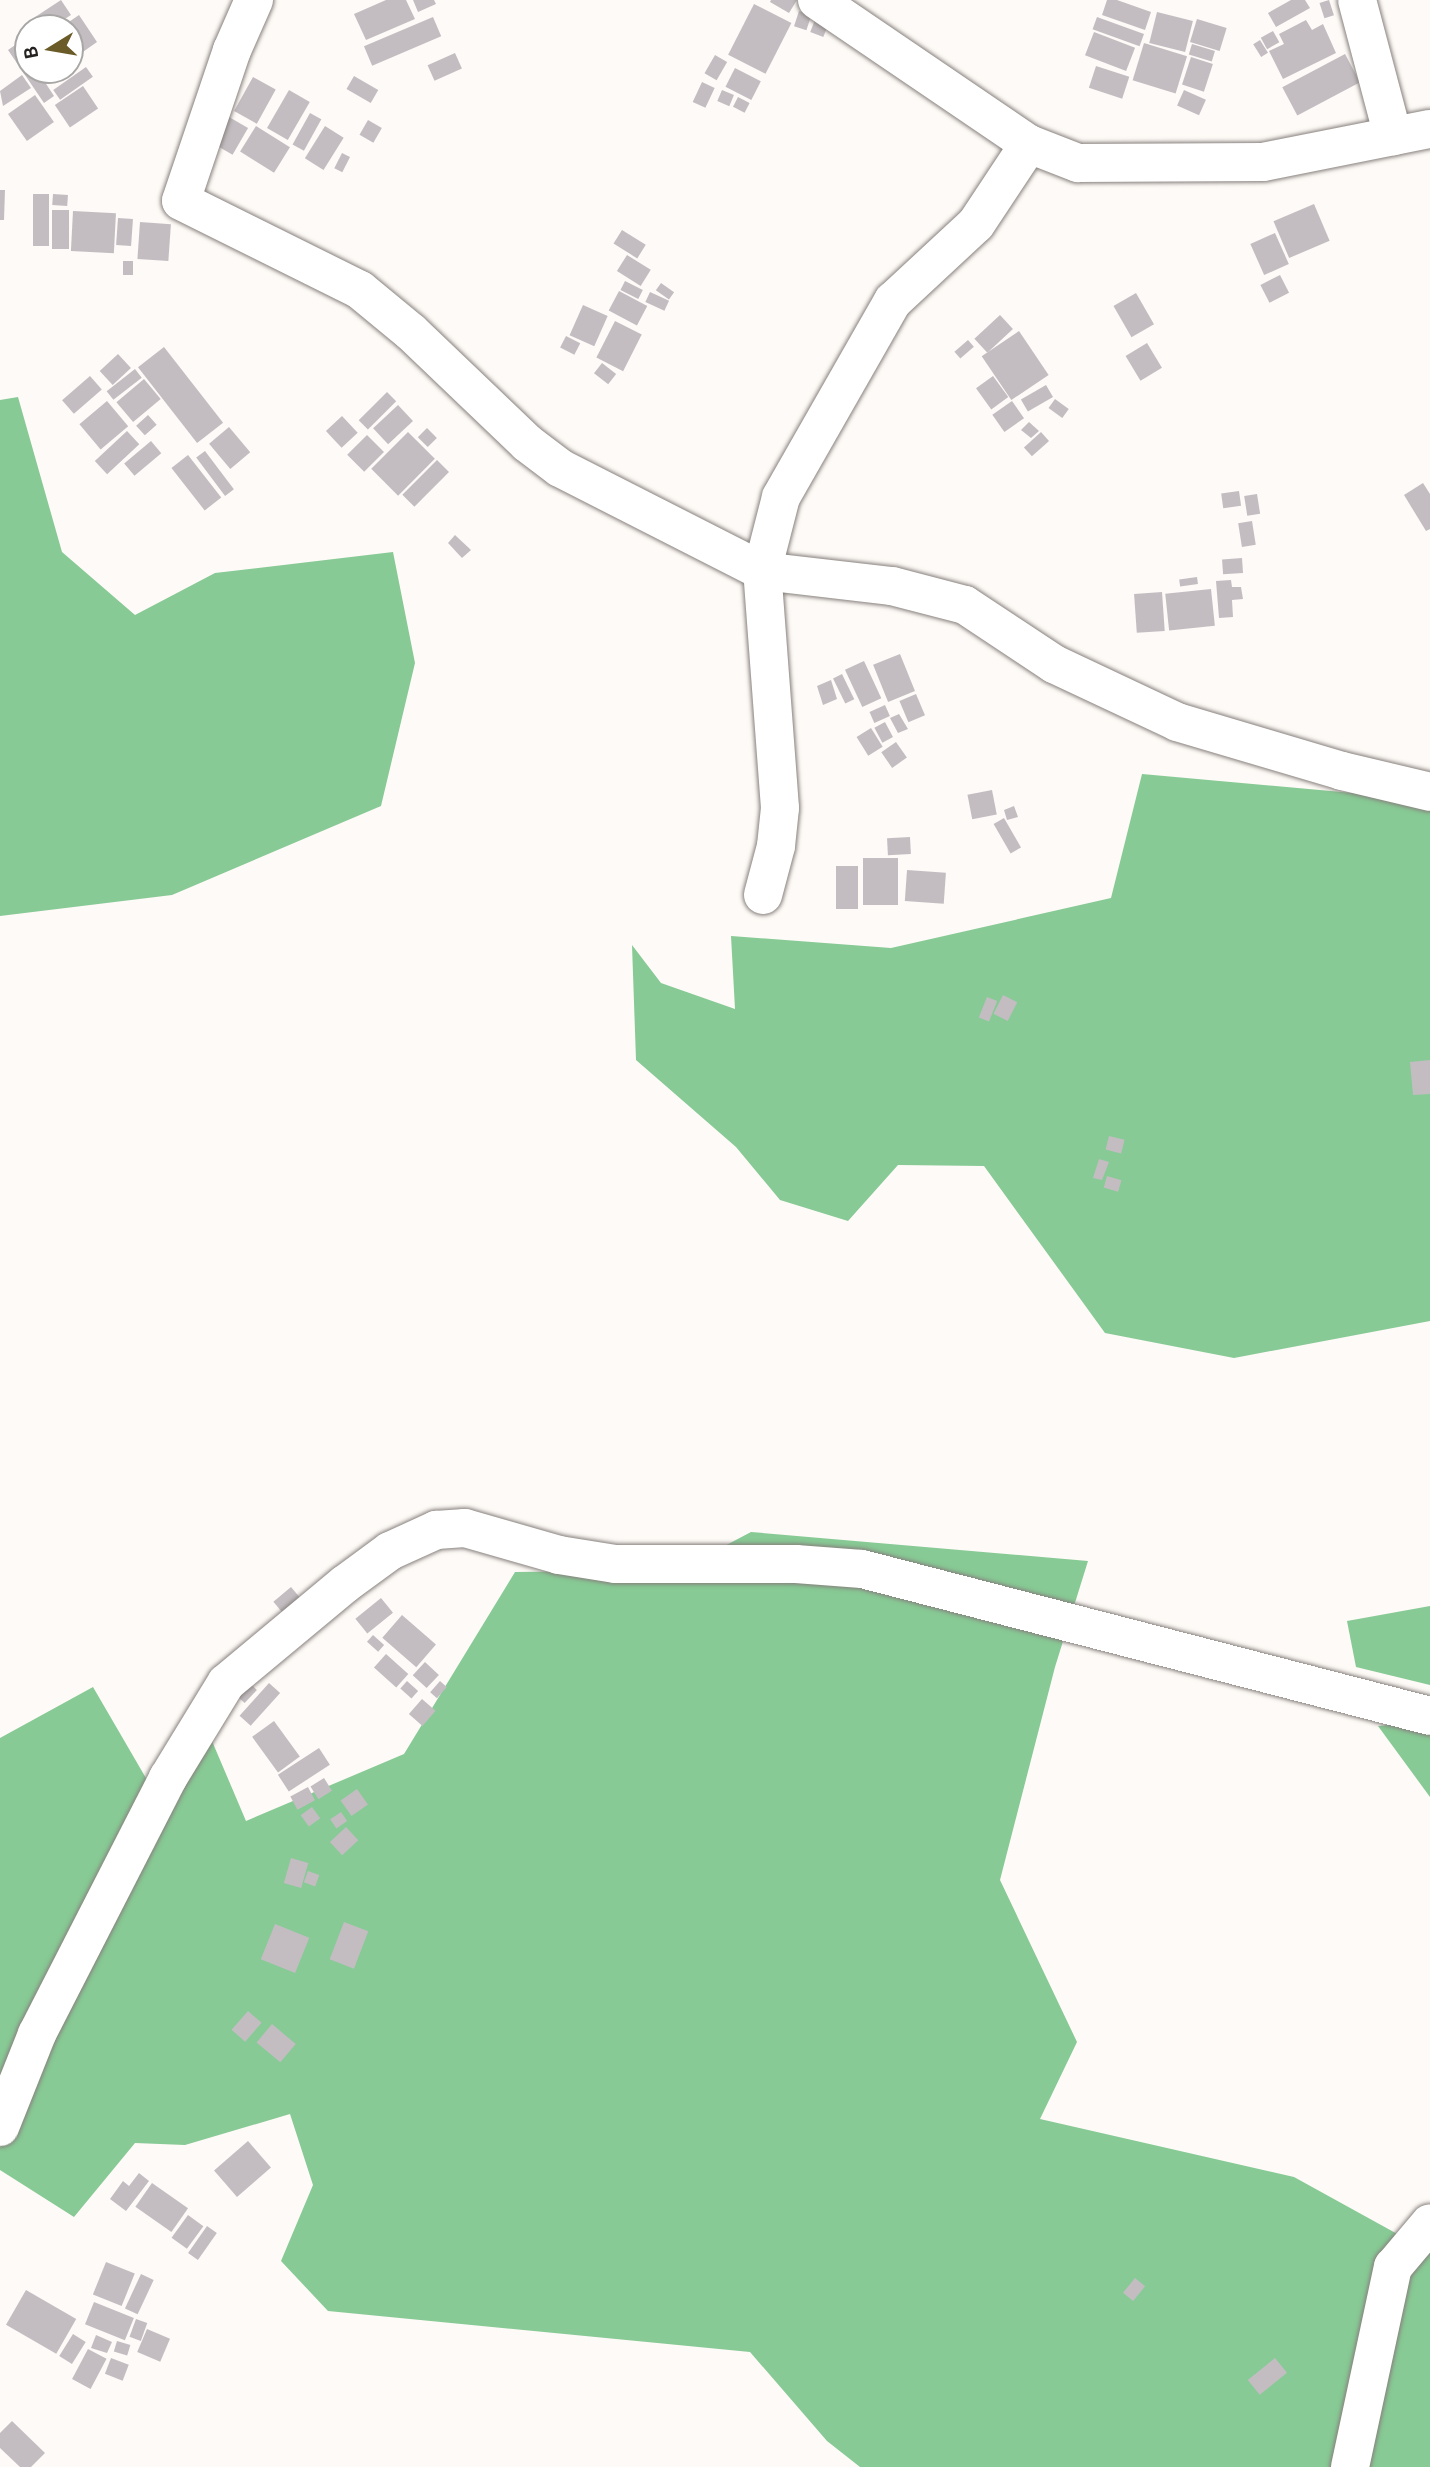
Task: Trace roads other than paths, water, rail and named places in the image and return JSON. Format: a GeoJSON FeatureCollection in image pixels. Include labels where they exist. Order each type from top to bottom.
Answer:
{"type":"FeatureCollection","features":[{"type":"Feature","properties":{"kind":"street"},"geometry":{"type":"LineString","coordinates":[[254,0],[232,50],[181,201],[360,290],[411,332],[527,443],[560,468],[762,571],[892,586],[965,605],[1054,664],[1177,722],[1342,771],[1430,792]]}},
{"type":"Feature","properties":{"kind":"street"},"geometry":{"type":"LineString","coordinates":[[817,0],[1029,144],[1078,163],[1263,162],[1412,133],[1356,0]]}},
{"type":"Feature","properties":{"kind":"street"},"geometry":{"type":"LineString","coordinates":[[763,895],[776,846],[780,808],[762,571],[780,497],[893,301],[976,224],[1029,144]]}},
{"type":"Feature","properties":{"kind":"street"},"geometry":{"type":"LineString","coordinates":[[0,2127],[43,2022],[168,1778],[226,1683],[390,1551],[436,1530],[465,1528],[559,1556],[615,1564],[796,1564],[862,1569],[1430,1716]]}},
{"type":"Feature","properties":{"kind":"street"},"geometry":{"type":"LineString","coordinates":[[1350,2467],[1393,2267],[1430,2223]]}}]}
